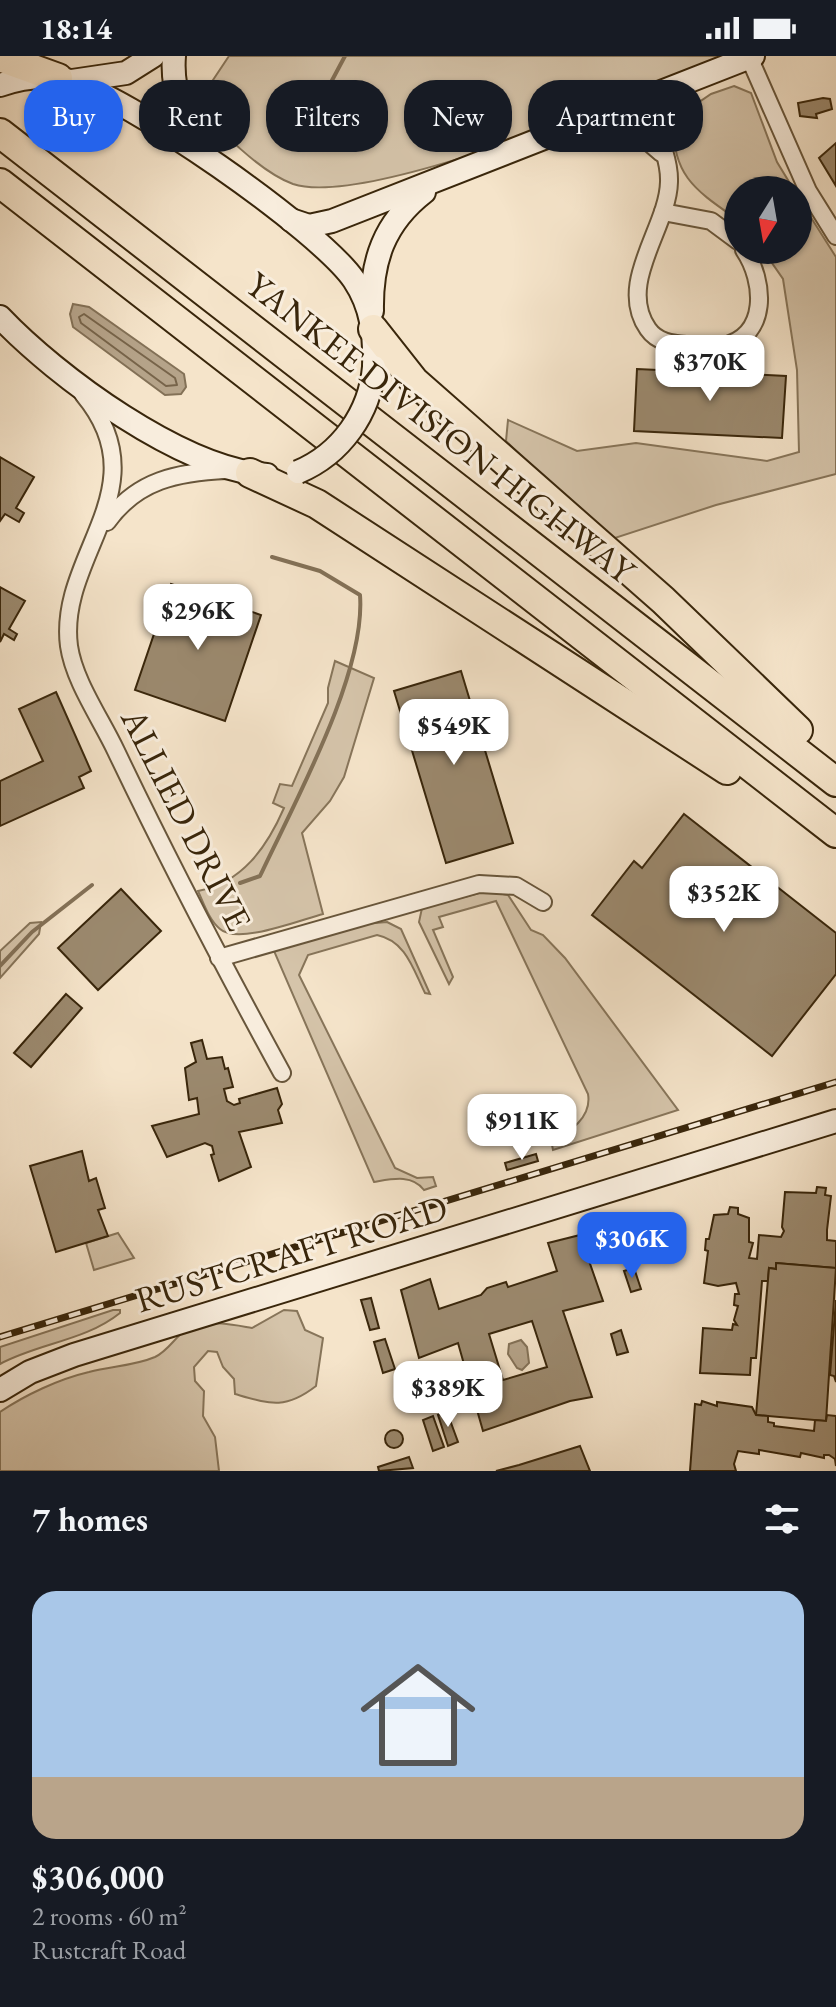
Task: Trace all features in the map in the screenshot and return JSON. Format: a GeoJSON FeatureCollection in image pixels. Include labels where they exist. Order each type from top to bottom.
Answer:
{"type":"FeatureCollection","features":[{"type":"Feature","properties":{"kind":"highway"},"geometry":{"type":"LineString","coordinates":[[4,74],[65,80]]}},
{"type":"Feature","properties":{"kind":"highway","name":"YANKEE DIVISION HIGHWAY"},"geometry":{"type":"LineString","coordinates":[[0,133],[836,782]]}},
{"type":"Feature","properties":{"kind":"highway"},"geometry":{"type":"LineString","coordinates":[[0,183],[836,833]]}},
{"type":"Feature","properties":{"kind":"highway"},"geometry":{"type":"LineString","coordinates":[[373,325],[408,376],[676,612],[801,732],[836,773]]}},
{"type":"Feature","properties":{"kind":"highway"},"geometry":{"type":"LineString","coordinates":[[243,472],[331,512],[702,753],[789,819],[836,842]]}},
{"type":"Feature","properties":{"kind":"main road"},"geometry":{"type":"LineString","coordinates":[[65,80],[126,73],[153,56]]}},
{"type":"Feature","properties":{"kind":"main road"},"geometry":{"type":"LineString","coordinates":[[174,56],[174,80],[180,106],[198,144],[214,164]]}},
{"type":"Feature","properties":{"kind":"main road"},"geometry":{"type":"LineString","coordinates":[[694,80],[751,57]]}},
{"type":"Feature","properties":{"kind":"main road"},"geometry":{"type":"LineString","coordinates":[[123,107],[214,164],[279,212],[345,268],[361,292],[373,325]]}},
{"type":"Feature","properties":{"kind":"main road"},"geometry":{"type":"LineString","coordinates":[[279,212],[303,225],[321,225],[528,145]]}},
{"type":"Feature","properties":{"kind":"main road"},"geometry":{"type":"LineString","coordinates":[[0,317],[9,334],[147,429],[243,472],[272,475],[298,472],[327,454],[353,428],[367,403],[374,367],[374,268],[386,233],[407,205],[453,175]]}},
{"type":"Feature","properties":{"kind":"main road","name":"RUSTCRAFT ROAD"},"geometry":{"type":"LineString","coordinates":[[0,1390],[30,1372],[74,1355],[836,1121]]}},
{"type":"Feature","properties":{"kind":"street"},"geometry":{"type":"LineString","coordinates":[[751,57],[808,191],[836,236]]}},
{"type":"Feature","properties":{"kind":"street"},"geometry":{"type":"LineString","coordinates":[[660,152],[665,157]]}},
{"type":"Feature","properties":{"kind":"street"},"geometry":{"type":"LineString","coordinates":[[663,152],[670,179],[663,212],[645,259],[639,303],[649,330],[664,341],[714,347],[725,346],[744,336],[754,324],[760,291],[752,264]]}},
{"type":"Feature","properties":{"kind":"street"},"geometry":{"type":"LineString","coordinates":[[663,212],[711,221],[724,231]]}},
{"type":"Feature","properties":{"kind":"street","name":"ALLIED DRIVE"},"geometry":{"type":"LineString","coordinates":[[60,370],[89,401],[106,438],[112,480],[101,529],[70,602],[70,651],[178,881],[219,958],[479,884],[516,886],[543,902]]}},
{"type":"Feature","properties":{"kind":"street","name":"ALLIED DRIVE"},"geometry":{"type":"LineString","coordinates":[[101,529],[125,500],[150,483],[177,474],[243,472]]}},
{"type":"Feature","properties":{"kind":"street"},"geometry":{"type":"LineString","coordinates":[[219,958],[282,1073]]}},
{"type":"Feature","properties":{"kind":"shaded area"},"geometry":{"type":"Polygon","coordinates":[[[229,56],[738,56],[676,80],[528,80],[528,135],[512,141],[512,80],[404,80],[404,152],[478,152],[383,179],[330,187],[293,184],[244,152],[250,152],[250,80],[213,80],[229,56]]]}},
{"type":"Feature","properties":{"kind":"shaded area"},"geometry":{"type":"Polygon","coordinates":[[[734,86],[751,93],[777,162],[786,176],[724,176],[724,210],[689,180],[676,152],[703,152],[703,99],[734,86]]]}},
{"type":"Feature","properties":{"kind":"shaded area"},"geometry":{"type":"Polygon","coordinates":[[[812,219],[836,257],[836,474],[716,505],[612,539],[563,498],[506,441],[508,420],[577,451],[636,443],[767,461],[799,452],[797,370],[783,279],[773,264],[812,264],[812,219]]]}},
{"type":"Feature","properties":{"kind":"shaded area"},"geometry":{"type":"Polygon","coordinates":[[[335,661],[374,678],[344,777],[330,801],[302,833],[323,914],[254,933],[229,933],[213,921],[198,891],[214,887],[240,872],[270,836],[284,808],[273,803],[280,784],[292,786],[328,703],[328,688],[335,661]]]}},
{"type":"Feature","properties":{"kind":"shaded area"},"geometry":{"type":"Polygon","coordinates":[[[487,891],[508,895],[531,930],[543,935],[565,958],[678,1110],[553,1150],[551,1140],[572,1128],[583,1117],[587,1110],[588,1094],[496,901],[439,917],[443,927],[433,930],[453,977],[449,984],[419,922],[422,908],[487,891]]]}},
{"type":"Feature","properties":{"kind":"shaded area"},"geometry":{"type":"Polygon","coordinates":[[[41,922],[39,934],[0,978],[0,951],[30,923],[41,922]]]}},
{"type":"Feature","properties":{"kind":"shaded area"},"geometry":{"type":"Polygon","coordinates":[[[387,922],[401,929],[430,994],[425,993],[402,950],[387,938],[377,935],[308,955],[299,975],[395,1168],[417,1178],[433,1177],[436,1186],[424,1190],[408,1180],[374,1182],[274,951],[363,924],[387,922]]]}},
{"type":"Feature","properties":{"kind":"shaded area"},"geometry":{"type":"Polygon","coordinates":[[[118,1233],[134,1258],[94,1270],[86,1243],[118,1233]]]}},
{"type":"Feature","properties":{"kind":"shaded area"},"geometry":{"type":"Polygon","coordinates":[[[120,1310],[120,1313],[92,1330],[0,1364],[0,1347],[120,1310]]]}},
{"type":"Feature","properties":{"kind":"shaded area"},"geometry":{"type":"Polygon","coordinates":[[[284,1310],[297,1311],[305,1330],[323,1338],[316,1386],[305,1394],[277,1403],[235,1394],[234,1379],[223,1367],[217,1352],[208,1351],[194,1367],[195,1381],[204,1391],[203,1416],[215,1437],[219,1471],[0,1471],[0,1412],[20,1400],[78,1375],[155,1357],[190,1327],[218,1323],[252,1328],[284,1310]]]}},
{"type":"Feature","properties":{"kind":"water"},"geometry":{"type":"Polygon","coordinates":[[[73,304],[89,307],[184,374],[186,387],[181,394],[165,395],[73,327],[70,314],[73,304]]]}},
{"type":"Feature","properties":{"kind":"water"},"geometry":{"type":"Polygon","coordinates":[[[521,1340],[527,1347],[529,1363],[522,1370],[517,1368],[508,1354],[509,1344],[521,1340]]]}},
{"type":"Feature","properties":{"kind":"building"},"geometry":{"type":"Polygon","coordinates":[[[830,99],[832,109],[816,114],[817,118],[800,116],[798,103],[830,99]]]}},
{"type":"Feature","properties":{"kind":"building"},"geometry":{"type":"Polygon","coordinates":[[[836,143],[836,186],[819,158],[836,143]]]}},
{"type":"Feature","properties":{"kind":"building"},"geometry":{"type":"Polygon","coordinates":[[[637,369],[786,376],[782,438],[634,431],[637,369]]]}},
{"type":"Feature","properties":{"kind":"building"},"geometry":{"type":"Polygon","coordinates":[[[0,457],[34,477],[16,508],[24,513],[19,522],[5,514],[0,521],[0,457]]]}},
{"type":"Feature","properties":{"kind":"building"},"geometry":{"type":"Polygon","coordinates":[[[171,584],[261,615],[225,721],[135,690],[171,584]]]}},
{"type":"Feature","properties":{"kind":"building"},"geometry":{"type":"Polygon","coordinates":[[[0,587],[25,601],[9,629],[17,634],[14,640],[4,634],[0,642],[0,587]]]}},
{"type":"Feature","properties":{"kind":"building"},"geometry":{"type":"Polygon","coordinates":[[[461,671],[513,843],[446,863],[394,691],[461,671]]]}},
{"type":"Feature","properties":{"kind":"building"},"geometry":{"type":"Polygon","coordinates":[[[56,692],[91,771],[79,777],[84,788],[0,826],[0,781],[43,761],[19,709],[56,692]]]}},
{"type":"Feature","properties":{"kind":"building"},"geometry":{"type":"Polygon","coordinates":[[[684,814],[836,933],[836,974],[772,1056],[592,915],[634,861],[642,868],[684,814]]]}},
{"type":"Feature","properties":{"kind":"building"},"geometry":{"type":"Polygon","coordinates":[[[121,889],[161,931],[98,990],[58,948],[121,889]]]}},
{"type":"Feature","properties":{"kind":"building"},"geometry":{"type":"Polygon","coordinates":[[[66,994],[82,1008],[31,1067],[14,1053],[66,994]]]}},
{"type":"Feature","properties":{"kind":"building"},"geometry":{"type":"Polygon","coordinates":[[[202,1040],[207,1059],[222,1057],[225,1069],[228,1068],[233,1087],[224,1089],[227,1101],[234,1105],[240,1103],[239,1099],[277,1088],[282,1104],[278,1110],[282,1123],[239,1132],[251,1167],[219,1181],[211,1155],[214,1154],[212,1146],[205,1143],[167,1157],[152,1126],[199,1114],[197,1098],[189,1100],[185,1068],[196,1062],[191,1043],[202,1040]]]}},
{"type":"Feature","properties":{"kind":"building"},"geometry":{"type":"Polygon","coordinates":[[[82,1151],[89,1181],[96,1178],[105,1208],[98,1210],[108,1236],[56,1252],[30,1166],[82,1151]]]}},
{"type":"Feature","properties":{"kind":"building"},"geometry":{"type":"Polygon","coordinates":[[[536,1154],[538,1161],[507,1170],[505,1163],[536,1154]]]}},
{"type":"Feature","properties":{"kind":"building"},"geometry":{"type":"Polygon","coordinates":[[[817,1187],[826,1188],[825,1195],[831,1196],[827,1240],[836,1241],[836,1268],[776,1263],[776,1269],[769,1268],[768,1281],[762,1281],[756,1358],[751,1358],[750,1375],[700,1373],[703,1328],[732,1330],[733,1324],[737,1325],[734,1320],[738,1306],[734,1305],[735,1294],[739,1294],[736,1283],[718,1286],[704,1283],[708,1251],[705,1250],[706,1239],[709,1239],[714,1215],[728,1214],[730,1207],[738,1208],[738,1214],[749,1218],[749,1242],[753,1243],[749,1258],[757,1259],[759,1235],[781,1237],[784,1231],[785,1192],[816,1193],[817,1187]]]}},
{"type":"Feature","properties":{"kind":"building"},"geometry":{"type":"Polygon","coordinates":[[[580,1235],[603,1301],[563,1311],[592,1397],[570,1401],[483,1431],[458,1343],[419,1358],[401,1290],[430,1279],[439,1309],[481,1295],[487,1288],[506,1282],[508,1287],[557,1271],[548,1243],[580,1235]],[[532,1321],[489,1334],[503,1380],[547,1367],[532,1321]]]}},
{"type":"Feature","properties":{"kind":"building"},"geometry":{"type":"Polygon","coordinates":[[[776,1263],[836,1268],[826,1421],[756,1415],[769,1268],[776,1269],[776,1263]]]}},
{"type":"Feature","properties":{"kind":"building"},"geometry":{"type":"Polygon","coordinates":[[[634,1268],[641,1289],[631,1292],[624,1271],[634,1268]]]}},
{"type":"Feature","properties":{"kind":"building"},"geometry":{"type":"Polygon","coordinates":[[[371,1298],[379,1328],[370,1330],[361,1300],[371,1298]]]}},
{"type":"Feature","properties":{"kind":"building"},"geometry":{"type":"Polygon","coordinates":[[[836,1300],[836,1382],[830,1375],[836,1300]]]}},
{"type":"Feature","properties":{"kind":"building"},"geometry":{"type":"Polygon","coordinates":[[[621,1330],[628,1352],[617,1355],[611,1334],[621,1330]]]}},
{"type":"Feature","properties":{"kind":"building"},"geometry":{"type":"Polygon","coordinates":[[[385,1339],[395,1369],[383,1373],[374,1342],[385,1339]]]}},
{"type":"Feature","properties":{"kind":"building"},"geometry":{"type":"Polygon","coordinates":[[[702,1401],[717,1406],[717,1402],[752,1407],[756,1415],[768,1416],[768,1422],[774,1423],[774,1426],[814,1431],[815,1420],[826,1421],[827,1415],[836,1416],[836,1466],[835,1459],[829,1455],[824,1455],[824,1458],[801,1453],[800,1457],[759,1450],[759,1454],[738,1451],[734,1464],[736,1471],[690,1471],[695,1404],[701,1405],[702,1401]]]}},
{"type":"Feature","properties":{"kind":"building"},"geometry":{"type":"Polygon","coordinates":[[[447,1412],[458,1442],[448,1446],[438,1415],[447,1412]]]}},
{"type":"Feature","properties":{"kind":"building"},"geometry":{"type":"Polygon","coordinates":[[[433,1416],[444,1447],[433,1451],[423,1420],[433,1416]]]}},
{"type":"Feature","properties":{"kind":"building"},"geometry":{"type":"Polygon","coordinates":[[[394,1430],[403,1439],[394,1448],[385,1439],[394,1430]]]}},
{"type":"Feature","properties":{"kind":"building"},"geometry":{"type":"Polygon","coordinates":[[[580,1446],[590,1471],[496,1471],[519,1465],[580,1446]]]}},
{"type":"Feature","properties":{"kind":"building"},"geometry":{"type":"Polygon","coordinates":[[[409,1457],[413,1468],[379,1471],[378,1467],[409,1457]]]}},
{"type":"Feature","properties":{"kind":"waterway"},"geometry":{"type":"LineString","coordinates":[[332,80],[345,56]]}},
{"type":"Feature","properties":{"kind":"waterway"},"geometry":{"type":"LineString","coordinates":[[240,883],[260,876],[308,776],[340,699],[359,627],[360,595],[320,571],[272,557]]}},
{"type":"Feature","properties":{"kind":"waterway"},"geometry":{"type":"LineString","coordinates":[[0,966],[32,932],[92,885]]}},
{"type":"Feature","properties":{"kind":"railway"},"geometry":{"type":"LineString","coordinates":[[0,1337],[836,1082]]}}]}
